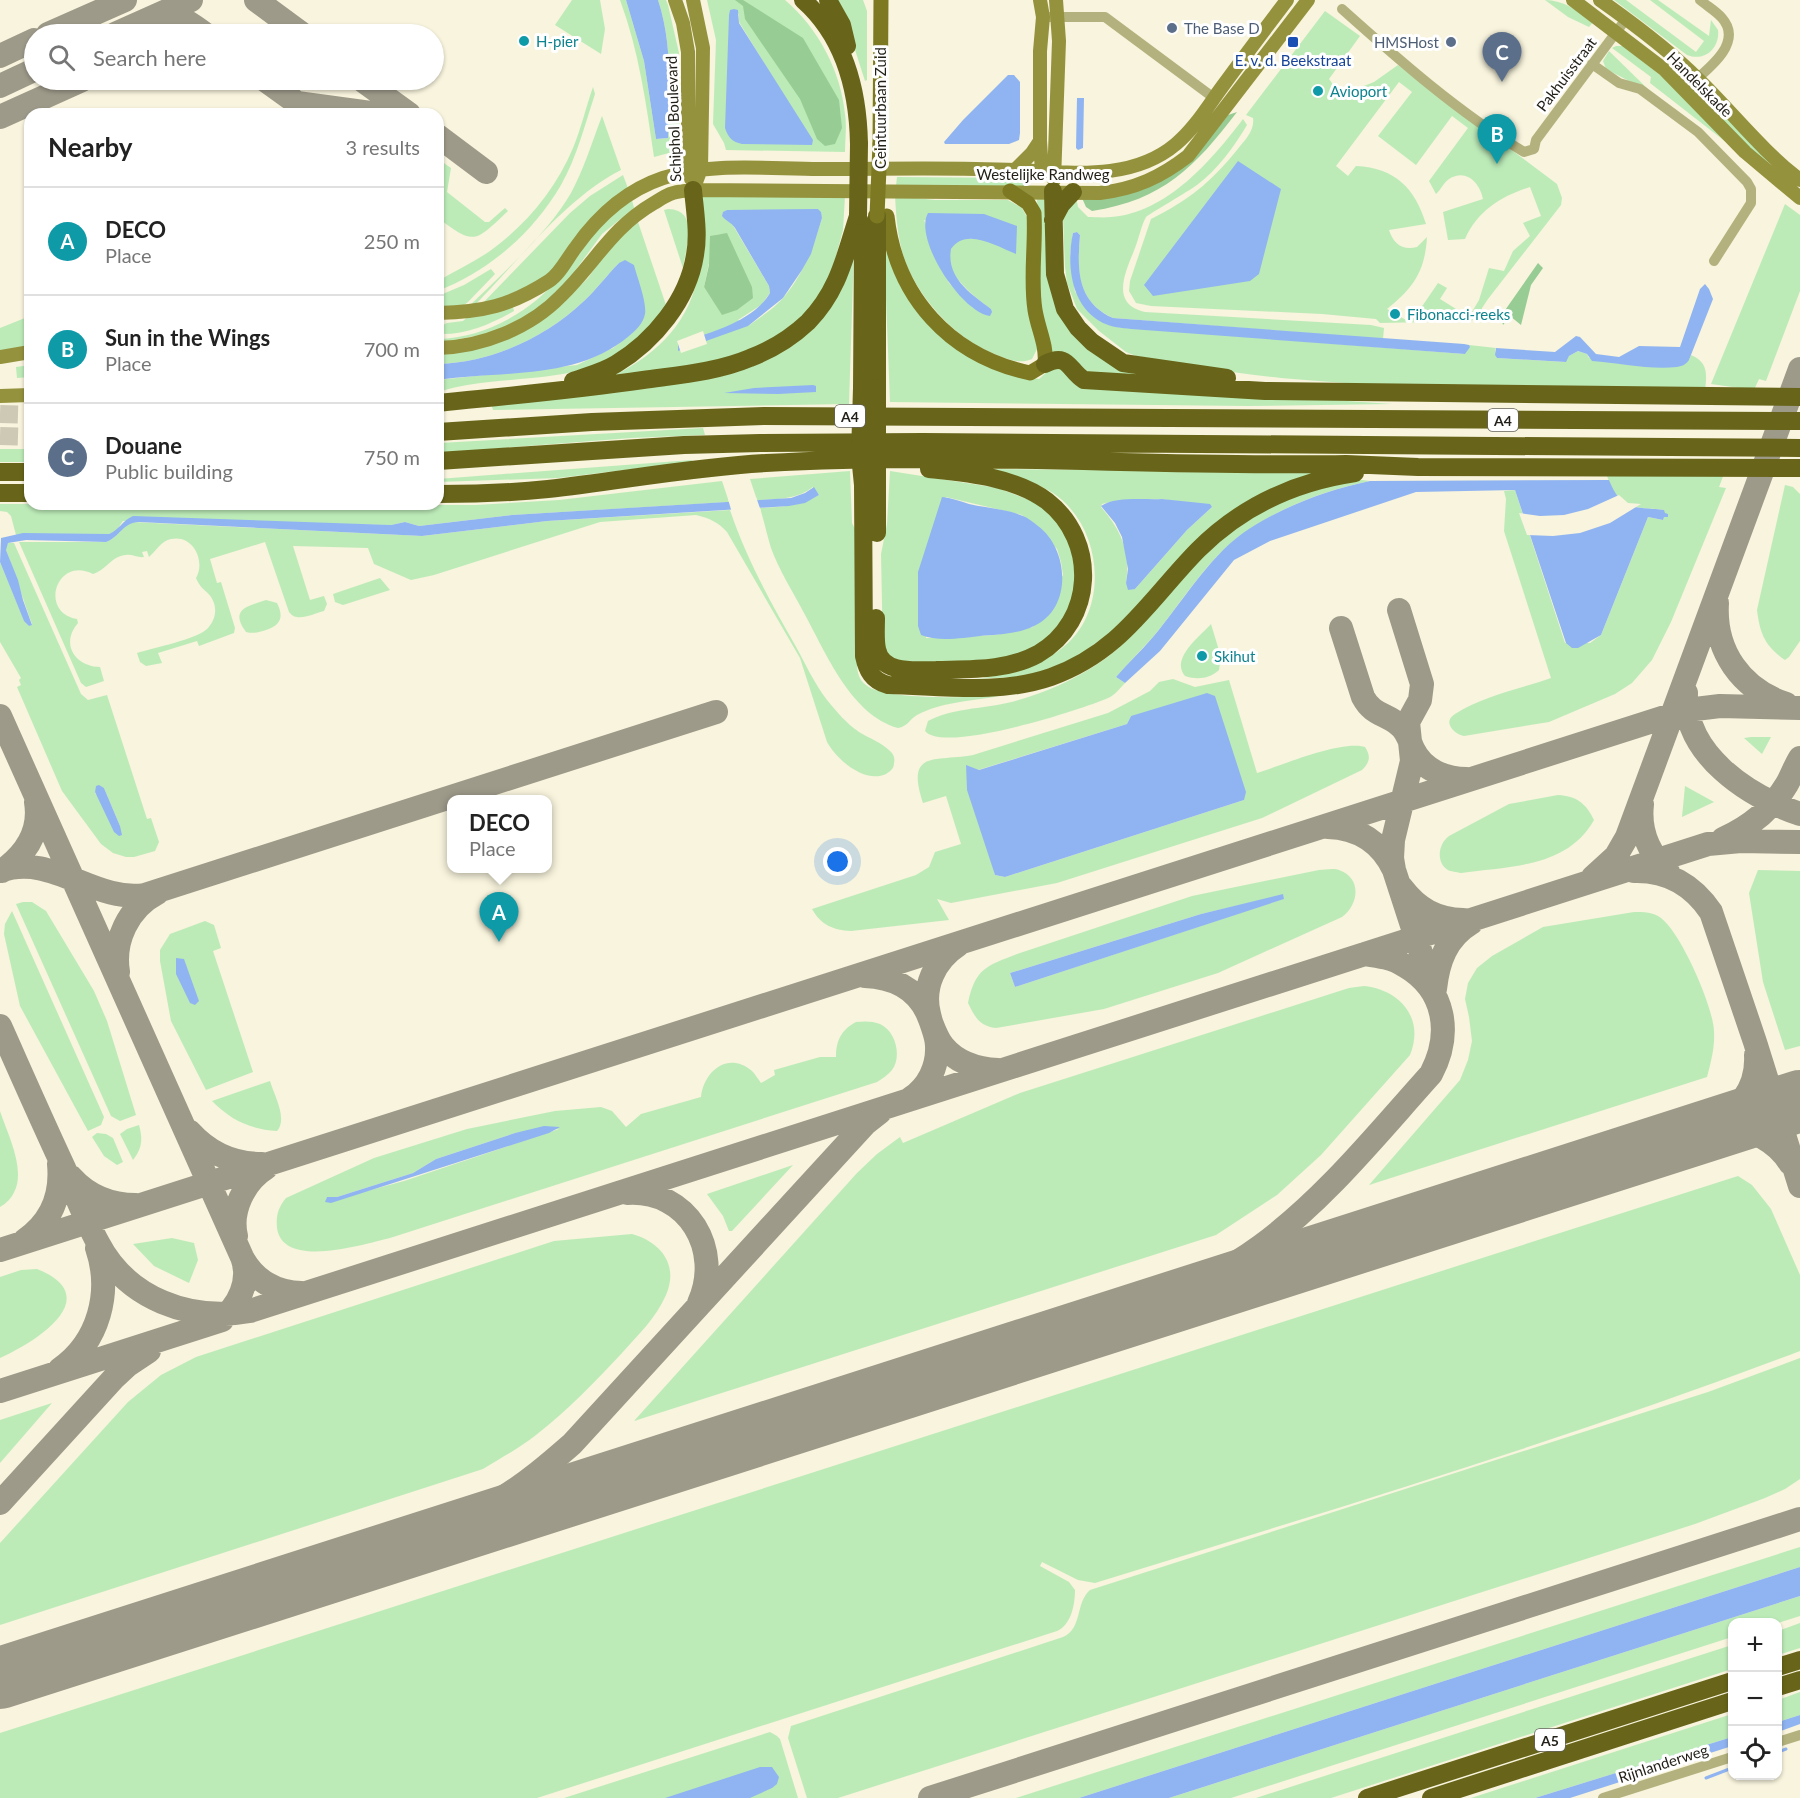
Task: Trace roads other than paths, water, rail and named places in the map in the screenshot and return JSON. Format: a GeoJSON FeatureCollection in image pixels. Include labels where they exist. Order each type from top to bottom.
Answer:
{"type":"FeatureCollection","features":[{"type":"Feature","properties":{"kind":"highway"},"geometry":{"type":"LineString","coordinates":[[803,0],[817,12],[831,32],[845,60],[853,84]]}},
{"type":"Feature","properties":{"kind":"highway"},"geometry":{"type":"LineString","coordinates":[[444,402],[546,392],[708,369],[749,359],[776,346],[807,322],[831,292],[843,268],[858,216],[859,118],[845,34],[828,0]]}},
{"type":"Feature","properties":{"kind":"highway"},"geometry":{"type":"LineString","coordinates":[[546,392],[615,365],[643,345],[671,312],[682,296],[692,274],[696,222],[693,190]]}},
{"type":"Feature","properties":{"kind":"highway","name":"A4"},"geometry":{"type":"LineString","coordinates":[[1053,191],[1055,274],[1065,309],[1085,335],[1111,355],[1123,363],[1150,368],[1338,392]]}},
{"type":"Feature","properties":{"kind":"highway"},"geometry":{"type":"LineString","coordinates":[[1053,220],[1061,205],[1073,192]]}},
{"type":"Feature","properties":{"kind":"highway","name":"A4"},"geometry":{"type":"LineString","coordinates":[[844,461],[935,470],[999,480],[1023,487],[1046,501],[1065,519],[1075,535],[1084,566],[1084,583],[1080,600],[1074,618],[1066,630],[1038,654],[1002,667],[907,670],[888,665],[879,657],[870,485],[869,388],[863,243],[858,216]]}},
{"type":"Feature","properties":{"kind":"highway","name":"A4"},"geometry":{"type":"LineString","coordinates":[[869,388],[882,216]]}},
{"type":"Feature","properties":{"kind":"highway","name":"A4"},"geometry":{"type":"LineString","coordinates":[[1045,364],[1054,361],[1065,362],[1084,380],[1264,391],[1800,397]]}},
{"type":"Feature","properties":{"kind":"highway","name":"A4"},"geometry":{"type":"LineString","coordinates":[[444,432],[592,422],[764,416],[1800,421]]}},
{"type":"Feature","properties":{"kind":"highway","name":"A4"},"geometry":{"type":"LineString","coordinates":[[444,461],[771,442],[1800,448]]}},
{"type":"Feature","properties":{"kind":"highway","name":"A4"},"geometry":{"type":"LineString","coordinates":[[444,494],[482,494],[546,489],[765,463],[901,459],[1418,467],[1800,468]]}},
{"type":"Feature","properties":{"kind":"highway","name":"A4"},"geometry":{"type":"LineString","coordinates":[[870,485],[864,656],[870,674],[881,683],[888,685],[1000,688],[1026,684],[1051,676],[1077,665],[1115,640],[1149,606],[1199,549],[1234,519],[1261,502],[1293,488],[1327,478],[1418,467]]}},
{"type":"Feature","properties":{"kind":"highway"},"geometry":{"type":"LineString","coordinates":[[0,472],[24,472]]}},
{"type":"Feature","properties":{"kind":"highway"},"geometry":{"type":"LineString","coordinates":[[0,493],[24,493]]}},
{"type":"Feature","properties":{"kind":"highway"},"geometry":{"type":"LineString","coordinates":[[1782,1666],[1800,1659]]}},
{"type":"Feature","properties":{"kind":"highway"},"geometry":{"type":"LineString","coordinates":[[1782,1686],[1800,1680]]}},
{"type":"Feature","properties":{"kind":"highway","name":"A5"},"geometry":{"type":"LineString","coordinates":[[1367,1798],[1728,1682]]}},
{"type":"Feature","properties":{"kind":"highway","name":"A5"},"geometry":{"type":"LineString","coordinates":[[1431,1798],[1728,1702]]}},
{"type":"Feature","properties":{"kind":"main road"},"geometry":{"type":"LineString","coordinates":[[872,0],[880,19]]}},
{"type":"Feature","properties":{"kind":"main road","name":"Ceintuurbaan Zuid"},"geometry":{"type":"LineString","coordinates":[[881,0],[880,178],[882,216],[906,284],[921,307],[937,325],[974,353],[1014,370],[1030,373],[1045,364]]}},
{"type":"Feature","properties":{"kind":"main road"},"geometry":{"type":"LineString","coordinates":[[1010,191],[1028,203],[1034,213],[1035,310],[1045,348],[1045,364]]}},
{"type":"Feature","properties":{"kind":"street","name":"Schiphol Boulevard"},"geometry":{"type":"LineString","coordinates":[[675,0],[688,52],[688,153],[695,170]]}},
{"type":"Feature","properties":{"kind":"street","name":"Schiphol Boulevard"},"geometry":{"type":"LineString","coordinates":[[693,0],[703,48],[693,190]]}},
{"type":"Feature","properties":{"kind":"street"},"geometry":{"type":"LineString","coordinates":[[1040,0],[1043,17],[1040,51],[1040,141],[1053,191]]}},
{"type":"Feature","properties":{"kind":"street"},"geometry":{"type":"LineString","coordinates":[[1048,172],[1056,151],[1059,16],[1056,0]]}},
{"type":"Feature","properties":{"kind":"street","name":"Westelijke Randweg"},"geometry":{"type":"LineString","coordinates":[[444,313],[488,309],[523,296],[550,281],[591,227],[614,206],[643,186],[664,177],[695,170],[1116,171],[1155,158],[1176,144],[1197,122],[1287,0]]}},
{"type":"Feature","properties":{"kind":"street","name":"Westelijke Randweg"},"geometry":{"type":"LineString","coordinates":[[444,348],[480,342],[515,329],[561,297],[603,245],[629,220],[670,194],[693,190],[1073,192],[1120,190],[1142,184],[1167,172],[1188,156],[1308,0]]}},
{"type":"Feature","properties":{"kind":"street","name":"Handelskade"},"geometry":{"type":"LineString","coordinates":[[1573,0],[1665,70],[1757,164],[1800,198]]}},
{"type":"Feature","properties":{"kind":"street","name":"Handelskade"},"geometry":{"type":"LineString","coordinates":[[1600,0],[1661,45],[1800,180]]}},
{"type":"Feature","properties":{"kind":"street"},"geometry":{"type":"LineString","coordinates":[[1684,90],[1722,56],[1728,44],[1725,22],[1721,16],[1700,0]]}},
{"type":"Feature","properties":{"kind":"street","name":"Pakhuisstraat"},"geometry":{"type":"LineString","coordinates":[[1342,9],[1393,56],[1502,139],[1524,152],[1534,150],[1536,140],[1626,19]]}},
{"type":"Feature","properties":{"kind":"street"},"geometry":{"type":"LineString","coordinates":[[1043,17],[1105,17],[1214,98]]}},
{"type":"Feature","properties":{"kind":"street"},"geometry":{"type":"LineString","coordinates":[[1592,64],[1619,83],[1640,89],[1698,132],[1747,182],[1751,189],[1751,203],[1714,261]]}},
{"type":"Feature","properties":{"kind":"street"},"geometry":{"type":"LineString","coordinates":[[1015,170],[1040,141]]}},
{"type":"Feature","properties":{"kind":"street"},"geometry":{"type":"LineString","coordinates":[[1056,151],[1065,164],[1075,172]]}},
{"type":"Feature","properties":{"kind":"street"},"geometry":{"type":"LineString","coordinates":[[0,357],[24,353]]}},
{"type":"Feature","properties":{"kind":"street"},"geometry":{"type":"LineString","coordinates":[[0,396],[24,395]]}},
{"type":"Feature","properties":{"kind":"street"},"geometry":{"type":"LineString","coordinates":[[1782,1741],[1800,1735]]}},
{"type":"Feature","properties":{"kind":"street","name":"Rijnlanderweg"},"geometry":{"type":"LineString","coordinates":[[1603,1798],[1728,1758]]}},
{"type":"Feature","properties":{"kind":"water"},"geometry":{"type":"Polygon","coordinates":[[[626,0],[658,0],[668,51],[668,138],[656,139],[644,61],[626,0]]]}},
{"type":"Feature","properties":{"kind":"water"},"geometry":{"type":"Polygon","coordinates":[[[730,10],[738,10],[739,23],[813,140],[812,145],[742,144],[731,139],[728,134],[725,128],[729,15],[730,10]]]}},
{"type":"Feature","properties":{"kind":"water"},"geometry":{"type":"Polygon","coordinates":[[[1008,75],[1014,75],[1020,82],[1019,140],[1009,144],[945,144],[944,142],[963,120],[1008,75]]]}},
{"type":"Feature","properties":{"kind":"water"},"geometry":{"type":"Polygon","coordinates":[[[1077,98],[1084,98],[1083,148],[1078,150],[1076,148],[1077,98]]]}},
{"type":"Feature","properties":{"kind":"water"},"geometry":{"type":"Polygon","coordinates":[[[1238,161],[1281,189],[1259,274],[1250,281],[1153,296],[1144,285],[1238,161]]]}},
{"type":"Feature","properties":{"kind":"water"},"geometry":{"type":"Polygon","coordinates":[[[818,209],[822,218],[811,254],[783,298],[748,326],[678,351],[678,344],[741,319],[752,312],[770,293],[769,286],[735,228],[722,216],[723,212],[727,210],[818,209]]]}},
{"type":"Feature","properties":{"kind":"water"},"geometry":{"type":"Polygon","coordinates":[[[928,213],[984,214],[1017,226],[1016,254],[991,243],[973,239],[965,239],[951,249],[950,259],[956,277],[968,291],[991,309],[990,316],[979,312],[966,302],[943,273],[927,240],[925,225],[928,213]]]}},
{"type":"Feature","properties":{"kind":"water"},"geometry":{"type":"Polygon","coordinates":[[[1077,232],[1080,235],[1080,272],[1086,294],[1101,311],[1113,318],[1464,344],[1470,347],[1465,354],[1131,329],[1109,325],[1092,316],[1084,307],[1073,284],[1071,245],[1073,233],[1077,232]]]}},
{"type":"Feature","properties":{"kind":"water"},"geometry":{"type":"Polygon","coordinates":[[[625,260],[634,265],[643,296],[645,314],[637,329],[608,350],[562,367],[444,379],[444,363],[478,359],[498,353],[535,337],[552,326],[584,301],[619,263],[625,260]]]}},
{"type":"Feature","properties":{"kind":"water"},"geometry":{"type":"Polygon","coordinates":[[[1705,284],[1713,299],[1689,360],[1681,366],[1656,368],[1592,361],[1587,354],[1578,351],[1569,356],[1566,362],[1497,358],[1495,355],[1496,348],[1555,352],[1576,336],[1580,337],[1596,354],[1619,357],[1639,346],[1680,347],[1700,289],[1705,284]]]}},
{"type":"Feature","properties":{"kind":"water"},"geometry":{"type":"Polygon","coordinates":[[[816,386],[816,392],[724,393],[754,388],[816,386]]]}},
{"type":"Feature","properties":{"kind":"water"},"geometry":{"type":"Polygon","coordinates":[[[1609,480],[1619,498],[1630,506],[1664,510],[1668,517],[1664,517],[1663,520],[1648,517],[1601,635],[1578,648],[1572,648],[1566,643],[1515,490],[1416,492],[1270,541],[1234,560],[1160,651],[1125,683],[1116,677],[1153,637],[1207,568],[1230,543],[1273,515],[1304,501],[1337,489],[1370,481],[1609,480]]]}},
{"type":"Feature","properties":{"kind":"water"},"geometry":{"type":"Polygon","coordinates":[[[814,487],[819,495],[805,503],[789,506],[547,521],[422,536],[139,522],[129,524],[106,542],[26,540],[8,543],[6,550],[32,625],[29,626],[24,621],[0,562],[1,538],[23,533],[109,534],[133,516],[391,525],[405,522],[419,526],[512,515],[791,498],[814,487]]]}},
{"type":"Feature","properties":{"kind":"water"},"geometry":{"type":"Polygon","coordinates":[[[942,497],[1017,514],[1030,520],[1048,536],[1061,563],[1062,578],[1061,593],[1047,617],[1028,629],[1007,634],[950,639],[921,635],[918,626],[918,572],[942,497]]]}},
{"type":"Feature","properties":{"kind":"water"},"geometry":{"type":"Polygon","coordinates":[[[1162,499],[1210,504],[1212,507],[1187,530],[1135,589],[1128,590],[1126,583],[1128,569],[1122,537],[1115,523],[1101,506],[1122,500],[1162,499]]]}},
{"type":"Feature","properties":{"kind":"water"},"geometry":{"type":"Polygon","coordinates":[[[1207,693],[1215,696],[1246,792],[1244,800],[1005,877],[995,875],[967,790],[966,765],[979,770],[1127,724],[1131,716],[1207,693]]]}},
{"type":"Feature","properties":{"kind":"water"},"geometry":{"type":"Polygon","coordinates":[[[96,786],[104,788],[122,835],[119,836],[114,832],[95,792],[96,786]]]}},
{"type":"Feature","properties":{"kind":"water"},"geometry":{"type":"Polygon","coordinates":[[[1283,894],[1284,899],[1015,987],[1010,973],[1201,914],[1283,894]]]}},
{"type":"Feature","properties":{"kind":"water"},"geometry":{"type":"Polygon","coordinates":[[[176,958],[184,959],[199,1001],[195,1005],[190,1003],[176,974],[176,958]]]}},
{"type":"Feature","properties":{"kind":"water"},"geometry":{"type":"Polygon","coordinates":[[[544,1126],[560,1127],[549,1133],[331,1203],[325,1202],[327,1197],[337,1197],[413,1173],[436,1159],[544,1126]]]}},
{"type":"Feature","properties":{"kind":"water"},"geometry":{"type":"Polygon","coordinates":[[[1800,1567],[1800,1596],[1169,1798],[1079,1798],[1800,1567]]]}},
{"type":"Feature","properties":{"kind":"water"},"geometry":{"type":"Polygon","coordinates":[[[1800,1715],[1800,1724],[1782,1731],[1782,1721],[1800,1715]]]}},
{"type":"Feature","properties":{"kind":"water"},"geometry":{"type":"Polygon","coordinates":[[[1728,1738],[1728,1747],[1570,1798],[1535,1798],[1728,1738]]]}},
{"type":"Feature","properties":{"kind":"water"},"geometry":{"type":"Polygon","coordinates":[[[760,1767],[772,1767],[779,1777],[777,1784],[750,1798],[665,1798],[760,1767]]]}},
{"type":"Feature","properties":{"kind":"waterway"},"geometry":{"type":"LineString","coordinates":[[1782,1750],[1786,1749]]}},
{"type":"Feature","properties":{"kind":"waterway"},"geometry":{"type":"LineString","coordinates":[[1706,1778],[1728,1770]]}},
{"type":"Feature","properties":{"kind":"tunnel"},"geometry":{"type":"LineString","coordinates":[[0,414],[24,415]]}},
{"type":"Feature","properties":{"kind":"tunnel"},"geometry":{"type":"LineString","coordinates":[[0,436],[24,437]]}},
{"type":"Feature","properties":{"kind":"place","name":"The Base D"},"geometry":{"type":"Point","coordinates":[1172,28]}},
{"type":"Feature","properties":{"kind":"place","name":"H-pier"},"geometry":{"type":"Point","coordinates":[524,41]}},
{"type":"Feature","properties":{"kind":"place","name":"E. v. d. Beekstraat"},"geometry":{"type":"Point","coordinates":[1293,42]}},
{"type":"Feature","properties":{"kind":"place","name":"HMSHost"},"geometry":{"type":"Point","coordinates":[1451,42]}},
{"type":"Feature","properties":{"kind":"place","name":"Douane"},"geometry":{"type":"Point","coordinates":[1502,82]}},
{"type":"Feature","properties":{"kind":"place","name":"Avioport"},"geometry":{"type":"Point","coordinates":[1318,91]}},
{"type":"Feature","properties":{"kind":"place","name":"Sun in the Wings"},"geometry":{"type":"Point","coordinates":[1497,164]}},
{"type":"Feature","properties":{"kind":"place","name":"Fibonacci-reeks"},"geometry":{"type":"Point","coordinates":[1395,314]}},
{"type":"Feature","properties":{"kind":"place","name":"Skihut"},"geometry":{"type":"Point","coordinates":[1202,656]}},
{"type":"Feature","properties":{"kind":"place","name":"DECO"},"geometry":{"type":"Point","coordinates":[499,942]}}]}
